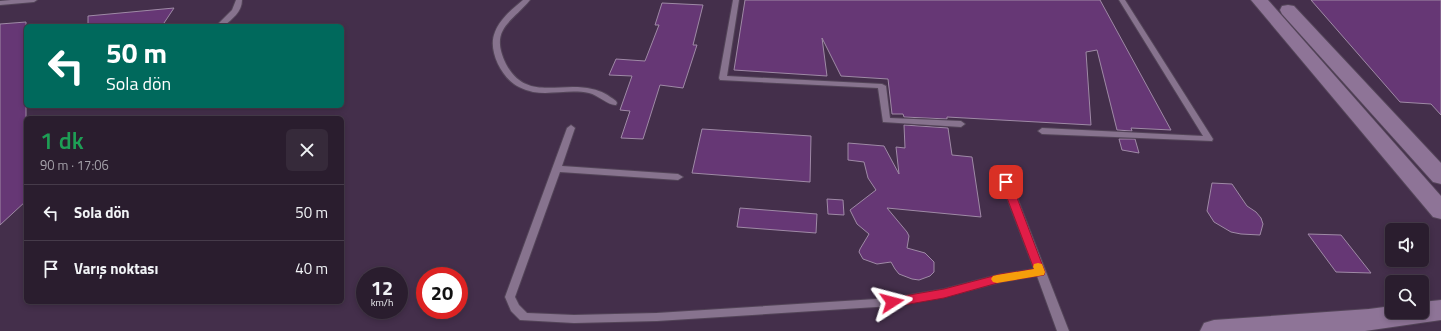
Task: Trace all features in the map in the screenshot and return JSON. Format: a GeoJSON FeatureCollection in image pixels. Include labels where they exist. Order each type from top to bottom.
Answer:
{"type":"FeatureCollection","features":[{"type":"Feature","properties":{"kind":"street"},"geometry":{"type":"LineString","coordinates":[[1259,0],[1441,212]]}},
{"type":"Feature","properties":{"kind":"street"},"geometry":{"type":"LineString","coordinates":[[1278,0],[1441,177]]}},
{"type":"Feature","properties":{"kind":"street"},"geometry":{"type":"LineString","coordinates":[[1214,331],[1369,320],[1441,310]]}},
{"type":"Feature","properties":{"kind":"lane"},"geometry":{"type":"LineString","coordinates":[[0,3],[34,0]]}},
{"type":"Feature","properties":{"kind":"lane"},"geometry":{"type":"LineString","coordinates":[[222,24],[236,10],[240,4],[239,0]]}},
{"type":"Feature","properties":{"kind":"lane"},"geometry":{"type":"LineString","coordinates":[[527,0],[502,26],[496,37],[496,48],[510,77],[518,84],[540,90],[581,90],[597,92],[604,95],[613,103]]}},
{"type":"Feature","properties":{"kind":"lane"},"geometry":{"type":"LineString","coordinates":[[736,0],[723,78],[882,86],[886,120],[961,124]]}},
{"type":"Feature","properties":{"kind":"lane"},"geometry":{"type":"LineString","coordinates":[[1042,131],[1209,139],[1122,0]]}},
{"type":"Feature","properties":{"kind":"lane"},"geometry":{"type":"LineString","coordinates":[[571,128],[510,297],[514,308],[524,317],[574,319],[657,317],[892,302],[944,293],[1001,278],[1040,272]]}},
{"type":"Feature","properties":{"kind":"lane"},"geometry":{"type":"LineString","coordinates":[[556,169],[678,177]]}},
{"type":"Feature","properties":{"kind":"lane"},"geometry":{"type":"LineString","coordinates":[[1006,182],[1063,331]]}},
{"type":"Feature","properties":{"kind":"shaded area"},"geometry":{"type":"Polygon","coordinates":[[[0,0],[1441,0],[1441,331],[0,331],[0,0]]]}},
{"type":"Feature","properties":{"kind":"building"},"geometry":{"type":"Polygon","coordinates":[[[745,0],[1100,0],[1171,130],[1131,128],[1132,131],[1117,130],[1097,50],[1086,52],[1091,125],[947,117],[947,119],[904,117],[903,114],[892,114],[888,79],[841,76],[822,38],[827,76],[734,70],[745,0]]]}},
{"type":"Feature","properties":{"kind":"building"},"geometry":{"type":"Polygon","coordinates":[[[1311,0],[1441,0],[1441,115],[1431,104],[1400,102],[1311,0]]]}},
{"type":"Feature","properties":{"kind":"building"},"geometry":{"type":"Polygon","coordinates":[[[662,3],[703,5],[693,45],[697,45],[683,88],[660,85],[643,139],[621,138],[630,111],[620,110],[632,76],[609,75],[616,59],[645,61],[659,25],[655,25],[662,3]]]}},
{"type":"Feature","properties":{"kind":"building"},"geometry":{"type":"Polygon","coordinates":[[[174,8],[163,24],[88,24],[88,16],[174,8]]]}},
{"type":"Feature","properties":{"kind":"building"},"geometry":{"type":"Polygon","coordinates":[[[26,22],[26,24],[24,24],[24,108],[26,108],[26,116],[24,116],[24,203],[0,225],[0,24],[26,22]]]}},
{"type":"Feature","properties":{"kind":"building"},"geometry":{"type":"Polygon","coordinates":[[[904,125],[948,128],[952,155],[972,157],[981,217],[887,208],[909,236],[907,248],[925,253],[934,262],[934,272],[930,276],[919,280],[899,274],[891,262],[877,264],[863,259],[859,252],[869,234],[857,224],[850,210],[876,190],[868,178],[864,162],[848,160],[848,143],[884,146],[899,174],[896,147],[905,148],[904,125]]]}},
{"type":"Feature","properties":{"kind":"building"},"geometry":{"type":"Polygon","coordinates":[[[702,129],[811,136],[810,182],[692,173],[702,129]]]}},
{"type":"Feature","properties":{"kind":"building"},"geometry":{"type":"Polygon","coordinates":[[[1119,139],[1135,139],[1139,153],[1122,150],[1119,139]]]}},
{"type":"Feature","properties":{"kind":"building"},"geometry":{"type":"Polygon","coordinates":[[[1212,183],[1232,184],[1247,206],[1256,212],[1261,218],[1263,224],[1260,235],[1231,232],[1214,222],[1207,211],[1212,183]]]}},
{"type":"Feature","properties":{"kind":"building"},"geometry":{"type":"Polygon","coordinates":[[[827,199],[843,200],[844,215],[828,214],[827,199]]]}},
{"type":"Feature","properties":{"kind":"building"},"geometry":{"type":"Polygon","coordinates":[[[740,208],[817,214],[816,233],[737,227],[740,208]]]}},
{"type":"Feature","properties":{"kind":"building"},"geometry":{"type":"Polygon","coordinates":[[[1308,234],[1341,235],[1371,273],[1336,272],[1308,234]]]}},
{"type":"Feature","properties":{"kind":"slow traffic"},"geometry":{"type":"LineString","coordinates":[[997,279],[1040,272],[1038,267]]}},
{"type":"Feature","properties":{"kind":"route"},"geometry":{"type":"LineString","coordinates":[[892,302],[963,289],[1001,278],[1040,272],[1006,182]]}}]}
